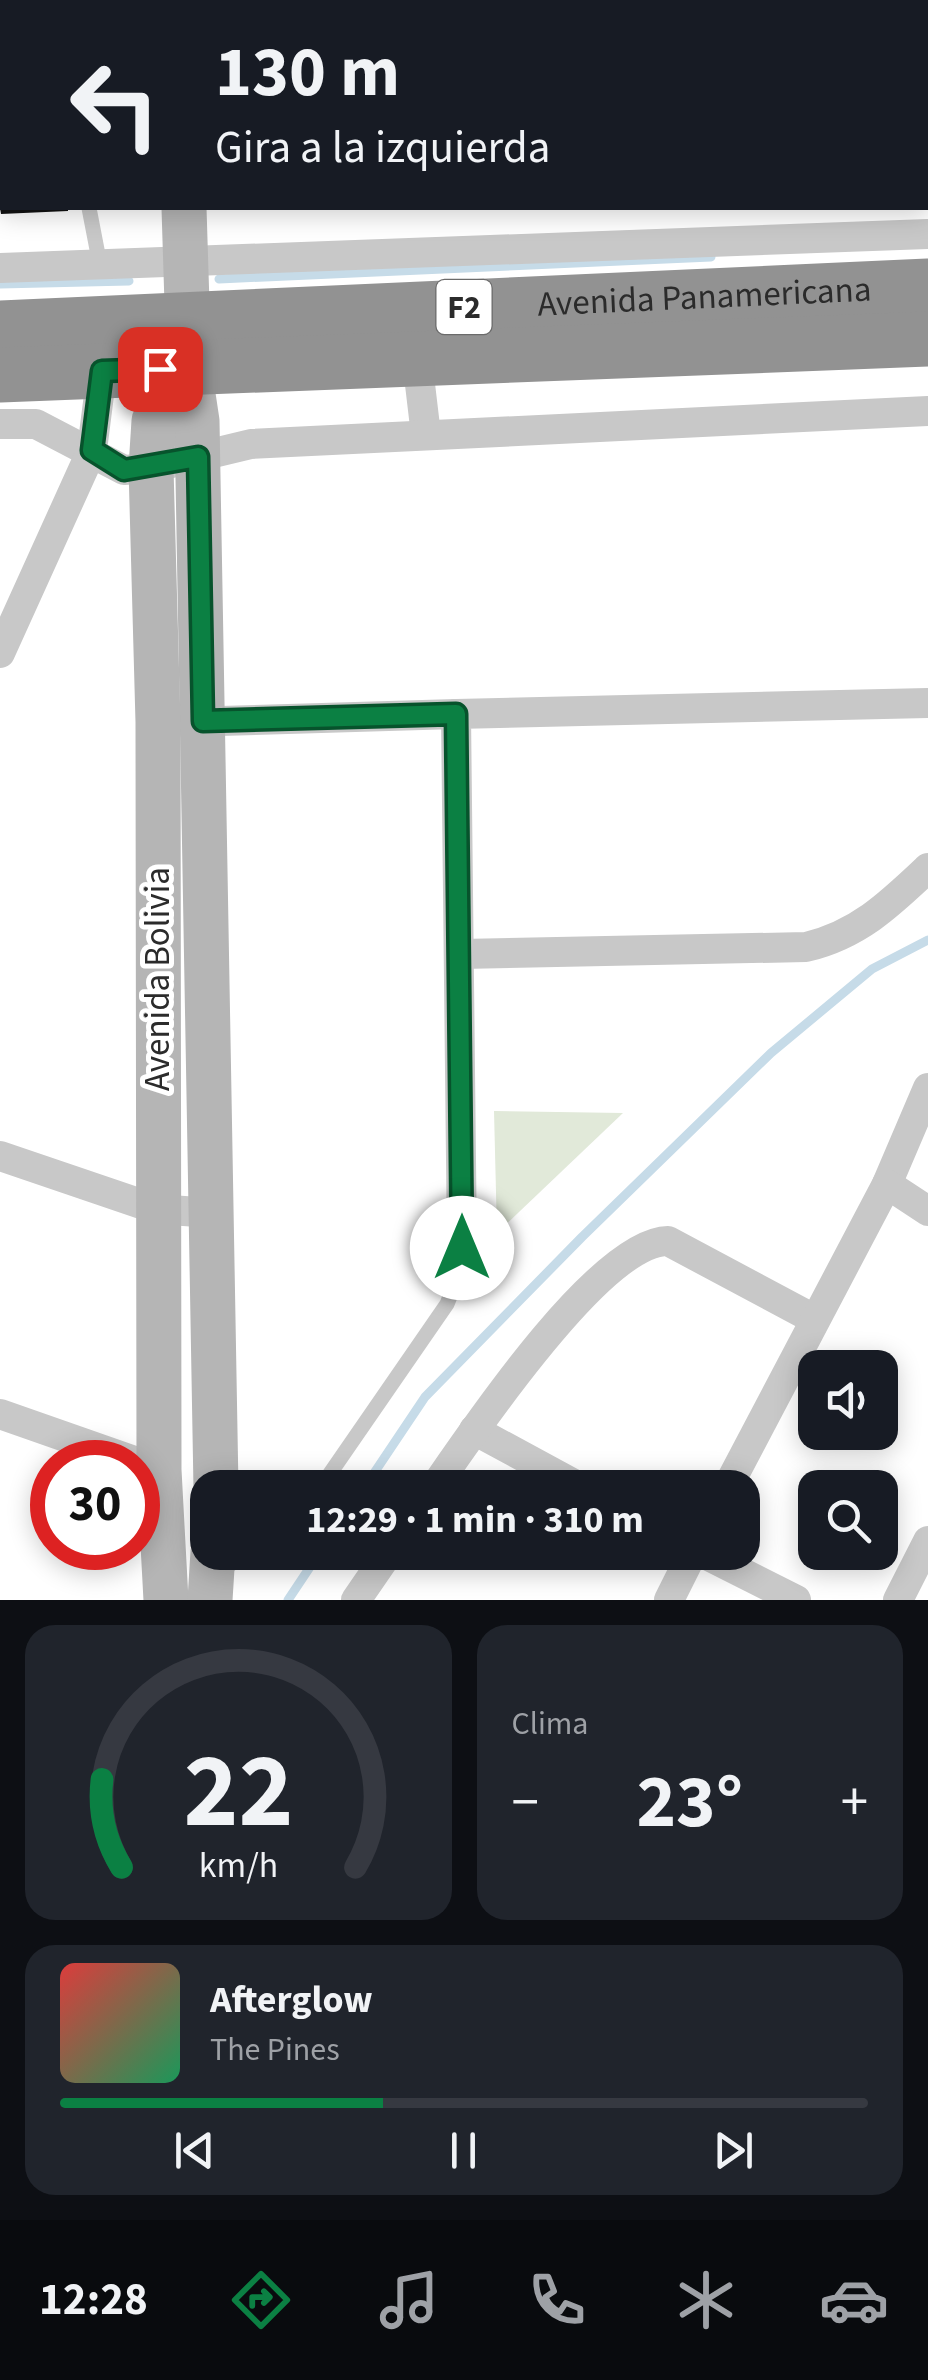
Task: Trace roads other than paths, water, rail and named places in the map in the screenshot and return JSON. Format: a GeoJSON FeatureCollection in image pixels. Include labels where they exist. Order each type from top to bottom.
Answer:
{"type":"FeatureCollection","features":[{"type":"Feature","properties":{"kind":"highway","name":"Avenida Panamericana"},"geometry":{"type":"LineString","coordinates":[[0,375],[102,371],[190,345],[928,286]]}},
{"type":"Feature","properties":{"kind":"highway","name":"Avenida Panamericana"},"geometry":{"type":"LineString","coordinates":[[0,328],[417,359],[928,339]]}},
{"type":"Feature","properties":{"kind":"street","name":"Avenida Bolivia"},"geometry":{"type":"LineString","coordinates":[[184,210],[198,457],[217,1470]]}},
{"type":"Feature","properties":{"kind":"street"},"geometry":{"type":"LineString","coordinates":[[0,268],[928,234]]}},
{"type":"Feature","properties":{"kind":"street","name":"Avenida Bolivia"},"geometry":{"type":"LineString","coordinates":[[145,1440],[156,1209],[158,722],[152,468],[154,422],[190,345]]}},
{"type":"Feature","properties":{"kind":"street"},"geometry":{"type":"LineString","coordinates":[[417,359],[426,435]]}},
{"type":"Feature","properties":{"kind":"street"},"geometry":{"type":"LineString","coordinates":[[0,653],[92,450],[102,371]]}},
{"type":"Feature","properties":{"kind":"street"},"geometry":{"type":"LineString","coordinates":[[0,424],[36,424],[124,470],[152,468],[251,444],[928,411]]}},
{"type":"Feature","properties":{"kind":"street"},"geometry":{"type":"LineString","coordinates":[[158,722],[928,703]]}},
{"type":"Feature","properties":{"kind":"street"},"geometry":{"type":"LineString","coordinates":[[456,714],[462,1248]]}},
{"type":"Feature","properties":{"kind":"street"},"geometry":{"type":"LineString","coordinates":[[460,954],[806,947],[836,940],[862,927],[928,868]]}},
{"type":"Feature","properties":{"kind":"street"},"geometry":{"type":"LineString","coordinates":[[736,1470],[887,1184],[928,1088]]}},
{"type":"Feature","properties":{"kind":"street"},"geometry":{"type":"LineString","coordinates":[[0,1156],[156,1209],[212,1213]]}},
{"type":"Feature","properties":{"kind":"street"},"geometry":{"type":"LineString","coordinates":[[887,1184],[928,1211]]}},
{"type":"Feature","properties":{"kind":"street"},"geometry":{"type":"LineString","coordinates":[[446,1470],[574,1306],[615,1263],[649,1241],[668,1241],[814,1319]]}},
{"type":"Feature","properties":{"kind":"street"},"geometry":{"type":"LineString","coordinates":[[0,1414],[73,1440]]}},
{"type":"Feature","properties":{"kind":"street"},"geometry":{"type":"LineString","coordinates":[[474,1430],[548,1470]]}},
{"type":"Feature","properties":{"kind":"street"},"geometry":{"type":"LineString","coordinates":[[160,1467],[190,1472]]}},
{"type":"Feature","properties":{"kind":"street"},"geometry":{"type":"LineString","coordinates":[[898,1600],[928,1541]]}},
{"type":"Feature","properties":{"kind":"street","name":"Avenida Bolivia"},"geometry":{"type":"LineString","coordinates":[[160,1563],[166,1600]]}},
{"type":"Feature","properties":{"kind":"street"},"geometry":{"type":"LineString","coordinates":[[356,1600],[377,1570]]}},
{"type":"Feature","properties":{"kind":"street"},"geometry":{"type":"LineString","coordinates":[[670,1600],[687,1570]]}},
{"type":"Feature","properties":{"kind":"street"},"geometry":{"type":"LineString","coordinates":[[734,1570],[796,1600]]}},
{"type":"Feature","properties":{"kind":"lane"},"geometry":{"type":"LineString","coordinates":[[89,210],[100,265]]}},
{"type":"Feature","properties":{"kind":"lane"},"geometry":{"type":"LineString","coordinates":[[332,1470],[447,1304],[461,1269],[462,1248]]}},
{"type":"Feature","properties":{"kind":"waterway"},"geometry":{"type":"LineString","coordinates":[[219,279],[711,257]]}},
{"type":"Feature","properties":{"kind":"waterway"},"geometry":{"type":"LineString","coordinates":[[0,284],[129,281]]}},
{"type":"Feature","properties":{"kind":"waterway"},"geometry":{"type":"LineString","coordinates":[[376,1470],[425,1397],[771,1053],[872,969],[928,940]]}},
{"type":"Feature","properties":{"kind":"waterway"},"geometry":{"type":"LineString","coordinates":[[288,1600],[308,1570]]}}]}
